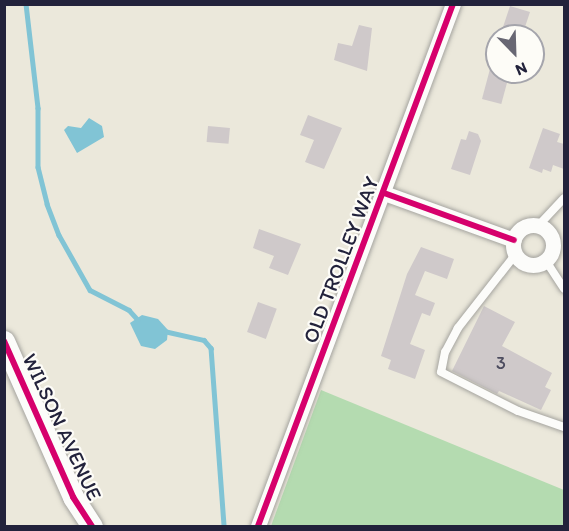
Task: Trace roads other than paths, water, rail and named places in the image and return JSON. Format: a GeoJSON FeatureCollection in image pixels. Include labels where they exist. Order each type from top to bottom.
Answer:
{"type":"FeatureCollection","features":[{"type":"Feature","properties":{"kind":"main road","name":"WILSON AVENUE"},"geometry":{"type":"LineString","coordinates":[[4,341],[73,497],[92,526]]}},
{"type":"Feature","properties":{"kind":"street","name":"OLD TROLLEY WAY"},"geometry":{"type":"LineString","coordinates":[[258,526],[453,4]]}},
{"type":"Feature","properties":{"kind":"street"},"geometry":{"type":"LineString","coordinates":[[384,193],[514,247],[526,264],[546,261],[553,244],[550,235],[538,226],[521,230],[514,247]]}},
{"type":"Feature","properties":{"kind":"lane"},"geometry":{"type":"LineString","coordinates":[[538,226],[564,198]]}},
{"type":"Feature","properties":{"kind":"lane"},"geometry":{"type":"LineString","coordinates":[[514,247],[458,328],[445,352],[441,372],[518,411],[564,427]]}},
{"type":"Feature","properties":{"kind":"lane"},"geometry":{"type":"LineString","coordinates":[[546,261],[564,289]]}},
{"type":"Feature","properties":{"kind":"water"},"geometry":{"type":"Polygon","coordinates":[[[89,118],[102,126],[104,137],[77,153],[64,130],[68,126],[81,128],[89,118]]]}},
{"type":"Feature","properties":{"kind":"water"},"geometry":{"type":"Polygon","coordinates":[[[142,315],[158,319],[168,330],[167,340],[155,349],[141,346],[130,323],[142,315]]]}},
{"type":"Feature","properties":{"kind":"waterway"},"geometry":{"type":"LineString","coordinates":[[26,4],[38,108],[38,167],[47,204],[59,235],[90,290],[129,310],[138,320]]}},
{"type":"Feature","properties":{"kind":"waterway"},"geometry":{"type":"LineString","coordinates":[[164,331],[204,340],[211,348],[224,526]]}}]}
